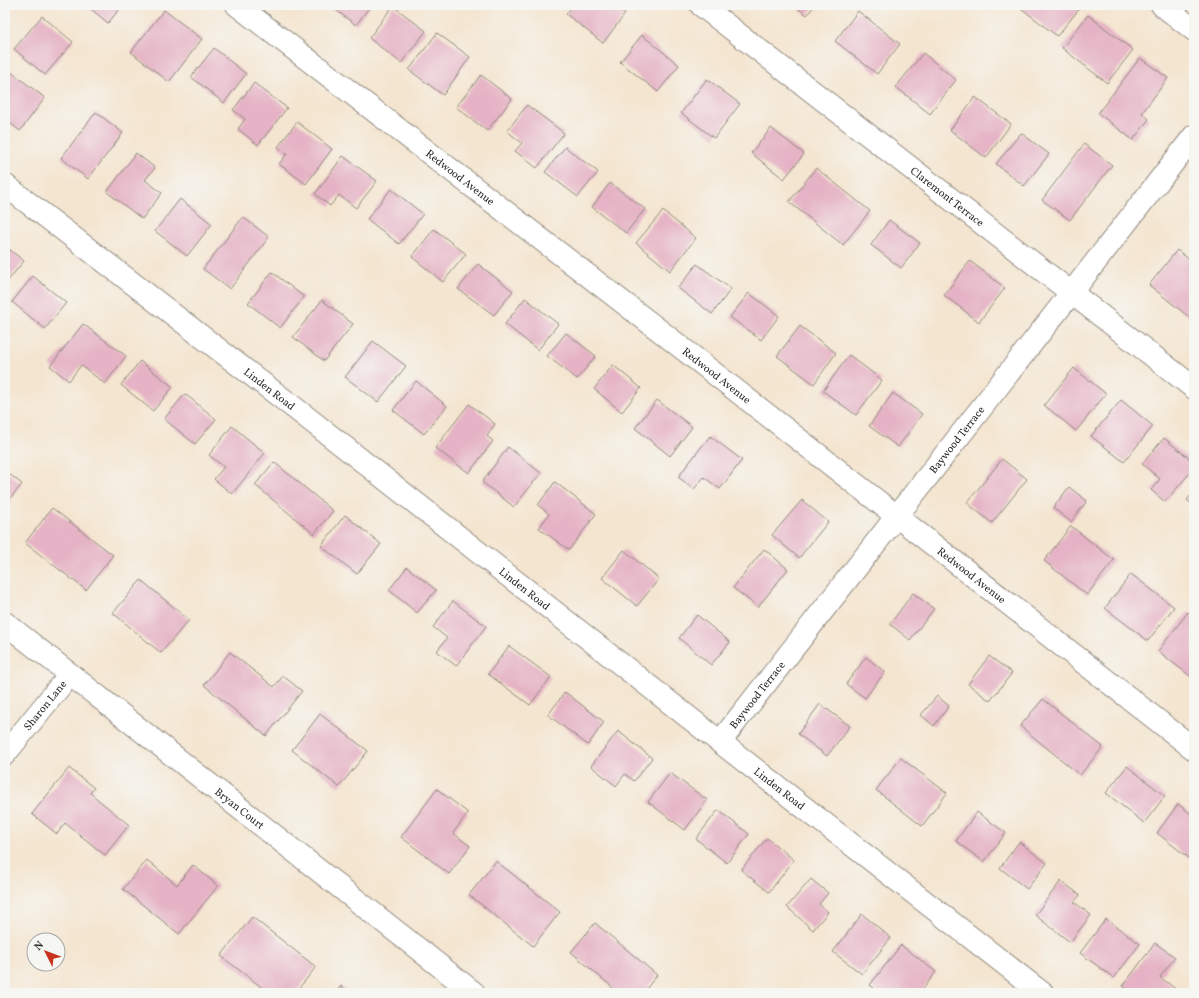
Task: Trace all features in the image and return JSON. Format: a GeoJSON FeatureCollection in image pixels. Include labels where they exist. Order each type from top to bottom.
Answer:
{"type":"FeatureCollection","features":[{"type":"Feature","properties":{"kind":"street","name":"Redwood Avenue"},"geometry":{"type":"LineString","coordinates":[[237,5],[664,334],[1194,749]]}},
{"type":"Feature","properties":{"kind":"street","name":"Claremont Terrace"},"geometry":{"type":"LineString","coordinates":[[701,5],[1194,388]]}},
{"type":"Feature","properties":{"kind":"street"},"geometry":{"type":"LineString","coordinates":[[1162,5],[1194,30]]}},
{"type":"Feature","properties":{"kind":"street","name":"Baywood Terrace"},"geometry":{"type":"LineString","coordinates":[[720,742],[1194,136]]}},
{"type":"Feature","properties":{"kind":"street","name":"Linden Road"},"geometry":{"type":"LineString","coordinates":[[5,185],[312,421],[1042,993]]}},
{"type":"Feature","properties":{"kind":"street","name":"Bryan Court"},"geometry":{"type":"LineString","coordinates":[[5,623],[474,993]]}},
{"type":"Feature","properties":{"kind":"street","name":"Sharon Lane"},"geometry":{"type":"LineString","coordinates":[[5,754],[70,674]]}},
{"type":"Feature","properties":{"kind":"building"},"geometry":{"type":"Polygon","coordinates":[[[86,5],[123,5],[108,23],[86,5]]]}},
{"type":"Feature","properties":{"kind":"building"},"geometry":{"type":"Polygon","coordinates":[[[329,5],[371,5],[356,25],[329,5]]]}},
{"type":"Feature","properties":{"kind":"building"},"geometry":{"type":"Polygon","coordinates":[[[574,5],[613,5],[625,14],[603,43],[566,14],[574,5]]]}},
{"type":"Feature","properties":{"kind":"building"},"geometry":{"type":"Polygon","coordinates":[[[793,5],[815,5],[807,15],[793,5]]]}},
{"type":"Feature","properties":{"kind":"building"},"geometry":{"type":"Polygon","coordinates":[[[1017,5],[1077,5],[1080,8],[1057,36],[1017,5]]]}},
{"type":"Feature","properties":{"kind":"building"},"geometry":{"type":"Polygon","coordinates":[[[393,6],[426,31],[401,63],[369,38],[393,6]]]}},
{"type":"Feature","properties":{"kind":"building"},"geometry":{"type":"Polygon","coordinates":[[[164,10],[202,39],[169,82],[131,52],[164,10]]]}},
{"type":"Feature","properties":{"kind":"building"},"geometry":{"type":"Polygon","coordinates":[[[858,11],[900,44],[877,74],[835,41],[858,11]]]}},
{"type":"Feature","properties":{"kind":"building"},"geometry":{"type":"Polygon","coordinates":[[[1088,15],[1133,50],[1107,83],[1062,48],[1088,15]]]}},
{"type":"Feature","properties":{"kind":"building"},"geometry":{"type":"Polygon","coordinates":[[[42,16],[73,42],[45,75],[14,49],[42,16]]]}},
{"type":"Feature","properties":{"kind":"building"},"geometry":{"type":"Polygon","coordinates":[[[437,33],[470,57],[443,95],[409,70],[437,33]]]}},
{"type":"Feature","properties":{"kind":"building"},"geometry":{"type":"Polygon","coordinates":[[[642,35],[679,65],[658,92],[620,62],[642,35]]]}},
{"type":"Feature","properties":{"kind":"building"},"geometry":{"type":"Polygon","coordinates":[[[214,48],[246,74],[224,103],[191,77],[214,48]]]}},
{"type":"Feature","properties":{"kind":"building"},"geometry":{"type":"Polygon","coordinates":[[[923,53],[956,80],[930,114],[896,87],[923,53]]]}},
{"type":"Feature","properties":{"kind":"building"},"geometry":{"type":"Polygon","coordinates":[[[1140,58],[1168,78],[1142,113],[1149,119],[1133,140],[1098,113],[1140,58]]]}},
{"type":"Feature","properties":{"kind":"building"},"geometry":{"type":"Polygon","coordinates":[[[6,68],[45,98],[20,131],[5,119],[6,68]]]}},
{"type":"Feature","properties":{"kind":"building"},"geometry":{"type":"Polygon","coordinates":[[[481,75],[512,99],[487,131],[456,107],[481,75]]]}},
{"type":"Feature","properties":{"kind":"building"},"geometry":{"type":"Polygon","coordinates":[[[707,79],[740,104],[714,138],[681,113],[707,79]]]}},
{"type":"Feature","properties":{"kind":"building"},"geometry":{"type":"Polygon","coordinates":[[[254,83],[287,108],[258,145],[238,129],[245,119],[233,110],[254,83]]]}},
{"type":"Feature","properties":{"kind":"building"},"geometry":{"type":"Polygon","coordinates":[[[975,97],[1011,124],[986,158],[950,130],[975,97]]]}},
{"type":"Feature","properties":{"kind":"building"},"geometry":{"type":"Polygon","coordinates":[[[527,105],[564,133],[537,168],[515,151],[522,143],[507,131],[527,105]]]}},
{"type":"Feature","properties":{"kind":"building"},"geometry":{"type":"Polygon","coordinates":[[[96,112],[123,133],[88,179],[61,158],[96,112]]]}},
{"type":"Feature","properties":{"kind":"building"},"geometry":{"type":"Polygon","coordinates":[[[297,122],[332,149],[306,184],[279,164],[287,154],[278,147],[297,122]]]}},
{"type":"Feature","properties":{"kind":"building"},"geometry":{"type":"Polygon","coordinates":[[[771,128],[804,154],[784,179],[751,153],[771,128]]]}},
{"type":"Feature","properties":{"kind":"building"},"geometry":{"type":"Polygon","coordinates":[[[1021,133],[1049,154],[1024,186],[996,164],[1021,133]]]}},
{"type":"Feature","properties":{"kind":"building"},"geometry":{"type":"Polygon","coordinates":[[[1084,144],[1112,165],[1070,220],[1042,200],[1084,144]]]}},
{"type":"Feature","properties":{"kind":"building"},"geometry":{"type":"Polygon","coordinates":[[[565,147],[598,172],[578,197],[545,172],[565,147]]]}},
{"type":"Feature","properties":{"kind":"building"},"geometry":{"type":"Polygon","coordinates":[[[136,153],[155,168],[145,180],[162,193],[142,219],[107,192],[136,153]]]}},
{"type":"Feature","properties":{"kind":"building"},"geometry":{"type":"Polygon","coordinates":[[[343,156],[377,181],[356,208],[339,195],[330,206],[315,194],[343,156]]]}},
{"type":"Feature","properties":{"kind":"building"},"geometry":{"type":"Polygon","coordinates":[[[816,168],[870,211],[843,245],[789,202],[816,168]]]}},
{"type":"Feature","properties":{"kind":"building"},"geometry":{"type":"Polygon","coordinates":[[[610,183],[645,209],[626,233],[592,207],[610,183]]]}},
{"type":"Feature","properties":{"kind":"building"},"geometry":{"type":"Polygon","coordinates":[[[391,189],[423,214],[399,244],[367,219],[391,189]]]}},
{"type":"Feature","properties":{"kind":"building"},"geometry":{"type":"Polygon","coordinates":[[[180,199],[212,224],[187,256],[155,231],[180,199]]]}},
{"type":"Feature","properties":{"kind":"building"},"geometry":{"type":"Polygon","coordinates":[[[663,211],[696,238],[670,271],[636,243],[663,211]]]}},
{"type":"Feature","properties":{"kind":"building"},"geometry":{"type":"Polygon","coordinates":[[[243,217],[269,237],[230,289],[203,269],[243,217]]]}},
{"type":"Feature","properties":{"kind":"building"},"geometry":{"type":"Polygon","coordinates":[[[889,220],[920,243],[901,268],[871,245],[889,220]]]}},
{"type":"Feature","properties":{"kind":"building"},"geometry":{"type":"Polygon","coordinates":[[[434,229],[466,254],[443,282],[412,257],[434,229]]]}},
{"type":"Feature","properties":{"kind":"building"},"geometry":{"type":"Polygon","coordinates":[[[5,246],[24,261],[5,284],[5,246]]]}},
{"type":"Feature","properties":{"kind":"building"},"geometry":{"type":"Polygon","coordinates":[[[1177,250],[1194,263],[1194,321],[1149,285],[1177,250]]]}},
{"type":"Feature","properties":{"kind":"building"},"geometry":{"type":"Polygon","coordinates":[[[970,261],[1005,288],[979,322],[944,295],[970,261]]]}},
{"type":"Feature","properties":{"kind":"building"},"geometry":{"type":"Polygon","coordinates":[[[478,264],[513,291],[494,315],[458,289],[478,264]]]}},
{"type":"Feature","properties":{"kind":"building"},"geometry":{"type":"Polygon","coordinates":[[[697,264],[731,289],[712,314],[678,288],[697,264]]]}},
{"type":"Feature","properties":{"kind":"building"},"geometry":{"type":"Polygon","coordinates":[[[272,272],[304,297],[280,328],[248,303],[272,272]]]}},
{"type":"Feature","properties":{"kind":"building"},"geometry":{"type":"Polygon","coordinates":[[[33,276],[66,303],[45,329],[12,302],[33,276]]]}},
{"type":"Feature","properties":{"kind":"building"},"geometry":{"type":"Polygon","coordinates":[[[749,293],[779,316],[761,340],[730,317],[749,293]]]}},
{"type":"Feature","properties":{"kind":"building"},"geometry":{"type":"Polygon","coordinates":[[[525,298],[558,324],[538,350],[505,324],[525,298]]]}},
{"type":"Feature","properties":{"kind":"building"},"geometry":{"type":"Polygon","coordinates":[[[322,300],[353,324],[324,361],[293,337],[322,300]]]}},
{"type":"Feature","properties":{"kind":"building"},"geometry":{"type":"Polygon","coordinates":[[[83,324],[126,356],[105,384],[81,365],[69,381],[50,366],[83,324]]]}},
{"type":"Feature","properties":{"kind":"building"},"geometry":{"type":"Polygon","coordinates":[[[800,326],[836,353],[814,384],[777,356],[800,326]]]}},
{"type":"Feature","properties":{"kind":"building"},"geometry":{"type":"Polygon","coordinates":[[[566,333],[596,356],[577,379],[547,356],[566,333]]]}},
{"type":"Feature","properties":{"kind":"building"},"geometry":{"type":"Polygon","coordinates":[[[373,341],[406,366],[378,402],[345,377],[373,341]]]}},
{"type":"Feature","properties":{"kind":"building"},"geometry":{"type":"Polygon","coordinates":[[[849,355],[882,380],[856,415],[823,391],[849,355]]]}},
{"type":"Feature","properties":{"kind":"building"},"geometry":{"type":"Polygon","coordinates":[[[140,361],[173,387],[153,411],[121,385],[140,361]]]}},
{"type":"Feature","properties":{"kind":"building"},"geometry":{"type":"Polygon","coordinates":[[[613,365],[641,388],[622,412],[594,389],[613,365]]]}},
{"type":"Feature","properties":{"kind":"building"},"geometry":{"type":"Polygon","coordinates":[[[1074,368],[1106,394],[1076,431],[1044,405],[1074,368]]]}},
{"type":"Feature","properties":{"kind":"building"},"geometry":{"type":"Polygon","coordinates":[[[416,381],[447,406],[424,434],[393,410],[416,381]]]}},
{"type":"Feature","properties":{"kind":"building"},"geometry":{"type":"Polygon","coordinates":[[[893,393],[922,414],[898,447],[869,426],[893,393]]]}},
{"type":"Feature","properties":{"kind":"building"},"geometry":{"type":"Polygon","coordinates":[[[185,394],[216,419],[195,444],[164,419],[185,394]]]}},
{"type":"Feature","properties":{"kind":"building"},"geometry":{"type":"Polygon","coordinates":[[[657,400],[692,427],[670,456],[635,428],[657,400]]]}},
{"type":"Feature","properties":{"kind":"building"},"geometry":{"type":"Polygon","coordinates":[[[1121,400],[1153,426],[1124,462],[1091,436],[1121,400]]]}},
{"type":"Feature","properties":{"kind":"building"},"geometry":{"type":"Polygon","coordinates":[[[469,404],[495,424],[487,436],[493,441],[469,473],[435,448],[469,404]]]}},
{"type":"Feature","properties":{"kind":"building"},"geometry":{"type":"Polygon","coordinates":[[[232,426],[265,453],[232,494],[214,479],[224,467],[209,455],[232,426]]]}},
{"type":"Feature","properties":{"kind":"building"},"geometry":{"type":"Polygon","coordinates":[[[710,436],[742,460],[720,489],[704,477],[694,489],[678,477],[710,436]]]}},
{"type":"Feature","properties":{"kind":"building"},"geometry":{"type":"Polygon","coordinates":[[[1164,438],[1194,462],[1194,468],[1165,502],[1151,490],[1160,479],[1142,464],[1164,438]]]}},
{"type":"Feature","properties":{"kind":"building"},"geometry":{"type":"Polygon","coordinates":[[[508,447],[541,473],[514,507],[482,482],[508,447]]]}},
{"type":"Feature","properties":{"kind":"building"},"geometry":{"type":"Polygon","coordinates":[[[1002,459],[1027,479],[992,523],[967,503],[1002,459]]]}},
{"type":"Feature","properties":{"kind":"building"},"geometry":{"type":"Polygon","coordinates":[[[274,462],[333,511],[314,534],[255,485],[274,462]]]}},
{"type":"Feature","properties":{"kind":"building"},"geometry":{"type":"Polygon","coordinates":[[[5,471],[22,484],[5,505],[5,471]]]}},
{"type":"Feature","properties":{"kind":"building"},"geometry":{"type":"Polygon","coordinates":[[[555,482],[596,514],[569,550],[539,528],[549,514],[538,505],[555,482]]]}},
{"type":"Feature","properties":{"kind":"building"},"geometry":{"type":"Polygon","coordinates":[[[1069,487],[1087,501],[1071,522],[1053,508],[1069,487]]]}},
{"type":"Feature","properties":{"kind":"building"},"geometry":{"type":"Polygon","coordinates":[[[1194,492],[1194,505],[1187,500],[1194,492]]]}},
{"type":"Feature","properties":{"kind":"building"},"geometry":{"type":"Polygon","coordinates":[[[802,500],[828,522],[799,558],[772,535],[802,500]]]}},
{"type":"Feature","properties":{"kind":"building"},"geometry":{"type":"Polygon","coordinates":[[[52,508],[113,555],[86,590],[25,543],[52,508]]]}},
{"type":"Feature","properties":{"kind":"building"},"geometry":{"type":"Polygon","coordinates":[[[345,515],[381,544],[357,574],[321,546],[345,515]]]}},
{"type":"Feature","properties":{"kind":"building"},"geometry":{"type":"Polygon","coordinates":[[[1071,526],[1114,560],[1087,595],[1044,561],[1071,526]]]}},
{"type":"Feature","properties":{"kind":"building"},"geometry":{"type":"Polygon","coordinates":[[[764,549],[788,569],[758,607],[733,588],[764,549]]]}},
{"type":"Feature","properties":{"kind":"building"},"geometry":{"type":"Polygon","coordinates":[[[624,550],[659,579],[637,606],[602,578],[624,550]]]}},
{"type":"Feature","properties":{"kind":"building"},"geometry":{"type":"Polygon","coordinates":[[[407,567],[436,590],[417,613],[389,590],[407,567]]]}},
{"type":"Feature","properties":{"kind":"building"},"geometry":{"type":"Polygon","coordinates":[[[1131,574],[1174,607],[1148,641],[1105,608],[1131,574]]]}},
{"type":"Feature","properties":{"kind":"building"},"geometry":{"type":"Polygon","coordinates":[[[141,580],[189,620],[161,653],[113,613],[141,580]]]}},
{"type":"Feature","properties":{"kind":"building"},"geometry":{"type":"Polygon","coordinates":[[[913,593],[934,609],[910,640],[890,624],[913,593]]]}},
{"type":"Feature","properties":{"kind":"building"},"geometry":{"type":"Polygon","coordinates":[[[453,601],[486,626],[456,666],[437,651],[447,638],[433,627],[453,601]]]}},
{"type":"Feature","properties":{"kind":"building"},"geometry":{"type":"Polygon","coordinates":[[[1188,612],[1194,617],[1194,679],[1158,651],[1188,612]]]}},
{"type":"Feature","properties":{"kind":"building"},"geometry":{"type":"Polygon","coordinates":[[[697,615],[730,642],[711,665],[679,638],[697,615]]]}},
{"type":"Feature","properties":{"kind":"building"},"geometry":{"type":"Polygon","coordinates":[[[509,646],[551,677],[530,705],[488,674],[509,646]]]}},
{"type":"Feature","properties":{"kind":"building"},"geometry":{"type":"Polygon","coordinates":[[[230,652],[274,687],[283,676],[302,691],[266,736],[204,685],[230,652]]]}},
{"type":"Feature","properties":{"kind":"building"},"geometry":{"type":"Polygon","coordinates":[[[989,656],[1012,673],[990,701],[968,684],[989,656]]]}},
{"type":"Feature","properties":{"kind":"building"},"geometry":{"type":"Polygon","coordinates":[[[866,657],[885,672],[865,698],[846,684],[866,657]]]}},
{"type":"Feature","properties":{"kind":"building"},"geometry":{"type":"Polygon","coordinates":[[[565,692],[604,722],[588,745],[548,715],[565,692]]]}},
{"type":"Feature","properties":{"kind":"building"},"geometry":{"type":"Polygon","coordinates":[[[937,696],[949,706],[934,726],[921,715],[937,696]]]}},
{"type":"Feature","properties":{"kind":"building"},"geometry":{"type":"Polygon","coordinates":[[[1043,699],[1103,747],[1080,775],[1020,726],[1043,699]]]}},
{"type":"Feature","properties":{"kind":"building"},"geometry":{"type":"Polygon","coordinates":[[[820,704],[850,726],[827,756],[798,734],[820,704]]]}},
{"type":"Feature","properties":{"kind":"building"},"geometry":{"type":"Polygon","coordinates":[[[320,714],[368,751],[339,787],[292,750],[320,714]]]}},
{"type":"Feature","properties":{"kind":"building"},"geometry":{"type":"Polygon","coordinates":[[[618,731],[652,758],[634,781],[625,774],[616,786],[591,766],[618,731]]]}},
{"type":"Feature","properties":{"kind":"building"},"geometry":{"type":"Polygon","coordinates":[[[901,758],[947,793],[922,826],[876,790],[901,758]]]}},
{"type":"Feature","properties":{"kind":"building"},"geometry":{"type":"Polygon","coordinates":[[[1127,766],[1165,796],[1144,823],[1106,793],[1127,766]]]}},
{"type":"Feature","properties":{"kind":"building"},"geometry":{"type":"Polygon","coordinates":[[[69,768],[94,788],[90,793],[129,825],[105,855],[65,823],[57,834],[32,814],[69,768]]]}},
{"type":"Feature","properties":{"kind":"building"},"geometry":{"type":"Polygon","coordinates":[[[670,773],[707,800],[685,830],[648,802],[670,773]]]}},
{"type":"Feature","properties":{"kind":"building"},"geometry":{"type":"Polygon","coordinates":[[[437,789],[468,813],[453,833],[470,846],[449,874],[401,837],[437,789]]]}},
{"type":"Feature","properties":{"kind":"building"},"geometry":{"type":"Polygon","coordinates":[[[1178,804],[1194,816],[1194,851],[1189,858],[1157,833],[1178,804]]]}},
{"type":"Feature","properties":{"kind":"building"},"geometry":{"type":"Polygon","coordinates":[[[718,810],[749,834],[727,863],[696,839],[718,810]]]}},
{"type":"Feature","properties":{"kind":"building"},"geometry":{"type":"Polygon","coordinates":[[[977,812],[1006,833],[984,862],[956,841],[977,812]]]}},
{"type":"Feature","properties":{"kind":"building"},"geometry":{"type":"Polygon","coordinates":[[[767,838],[794,860],[769,892],[741,870],[767,838]]]}},
{"type":"Feature","properties":{"kind":"building"},"geometry":{"type":"Polygon","coordinates":[[[1019,842],[1047,863],[1027,889],[1000,868],[1019,842]]]}},
{"type":"Feature","properties":{"kind":"building"},"geometry":{"type":"Polygon","coordinates":[[[147,860],[177,885],[193,865],[218,886],[179,934],[123,889],[147,860]]]}},
{"type":"Feature","properties":{"kind":"building"},"geometry":{"type":"Polygon","coordinates":[[[496,861],[560,912],[533,946],[469,895],[496,861]]]}},
{"type":"Feature","properties":{"kind":"building"},"geometry":{"type":"Polygon","coordinates":[[[811,879],[828,893],[819,904],[828,912],[813,930],[787,907],[811,879]]]}},
{"type":"Feature","properties":{"kind":"building"},"geometry":{"type":"Polygon","coordinates":[[[1061,881],[1080,895],[1074,902],[1091,915],[1070,942],[1035,915],[1061,881]]]}},
{"type":"Feature","properties":{"kind":"building"},"geometry":{"type":"Polygon","coordinates":[[[862,914],[891,938],[862,974],[833,952],[862,914]]]}},
{"type":"Feature","properties":{"kind":"building"},"geometry":{"type":"Polygon","coordinates":[[[252,917],[316,967],[295,993],[269,993],[221,956],[252,917]]]}},
{"type":"Feature","properties":{"kind":"building"},"geometry":{"type":"Polygon","coordinates":[[[1106,919],[1140,944],[1114,978],[1080,953],[1106,919]]]}},
{"type":"Feature","properties":{"kind":"building"},"geometry":{"type":"Polygon","coordinates":[[[595,923],[657,975],[643,993],[619,993],[571,952],[595,923]]]}},
{"type":"Feature","properties":{"kind":"building"},"geometry":{"type":"Polygon","coordinates":[[[1155,943],[1175,957],[1160,977],[1177,990],[1174,993],[1133,993],[1123,986],[1155,943]]]}},
{"type":"Feature","properties":{"kind":"building"},"geometry":{"type":"Polygon","coordinates":[[[901,945],[936,972],[920,993],[907,993],[900,988],[896,993],[880,993],[870,985],[901,945]]]}},
{"type":"Feature","properties":{"kind":"building"},"geometry":{"type":"Polygon","coordinates":[[[341,986],[350,993],[335,993],[341,986]]]}}]}
